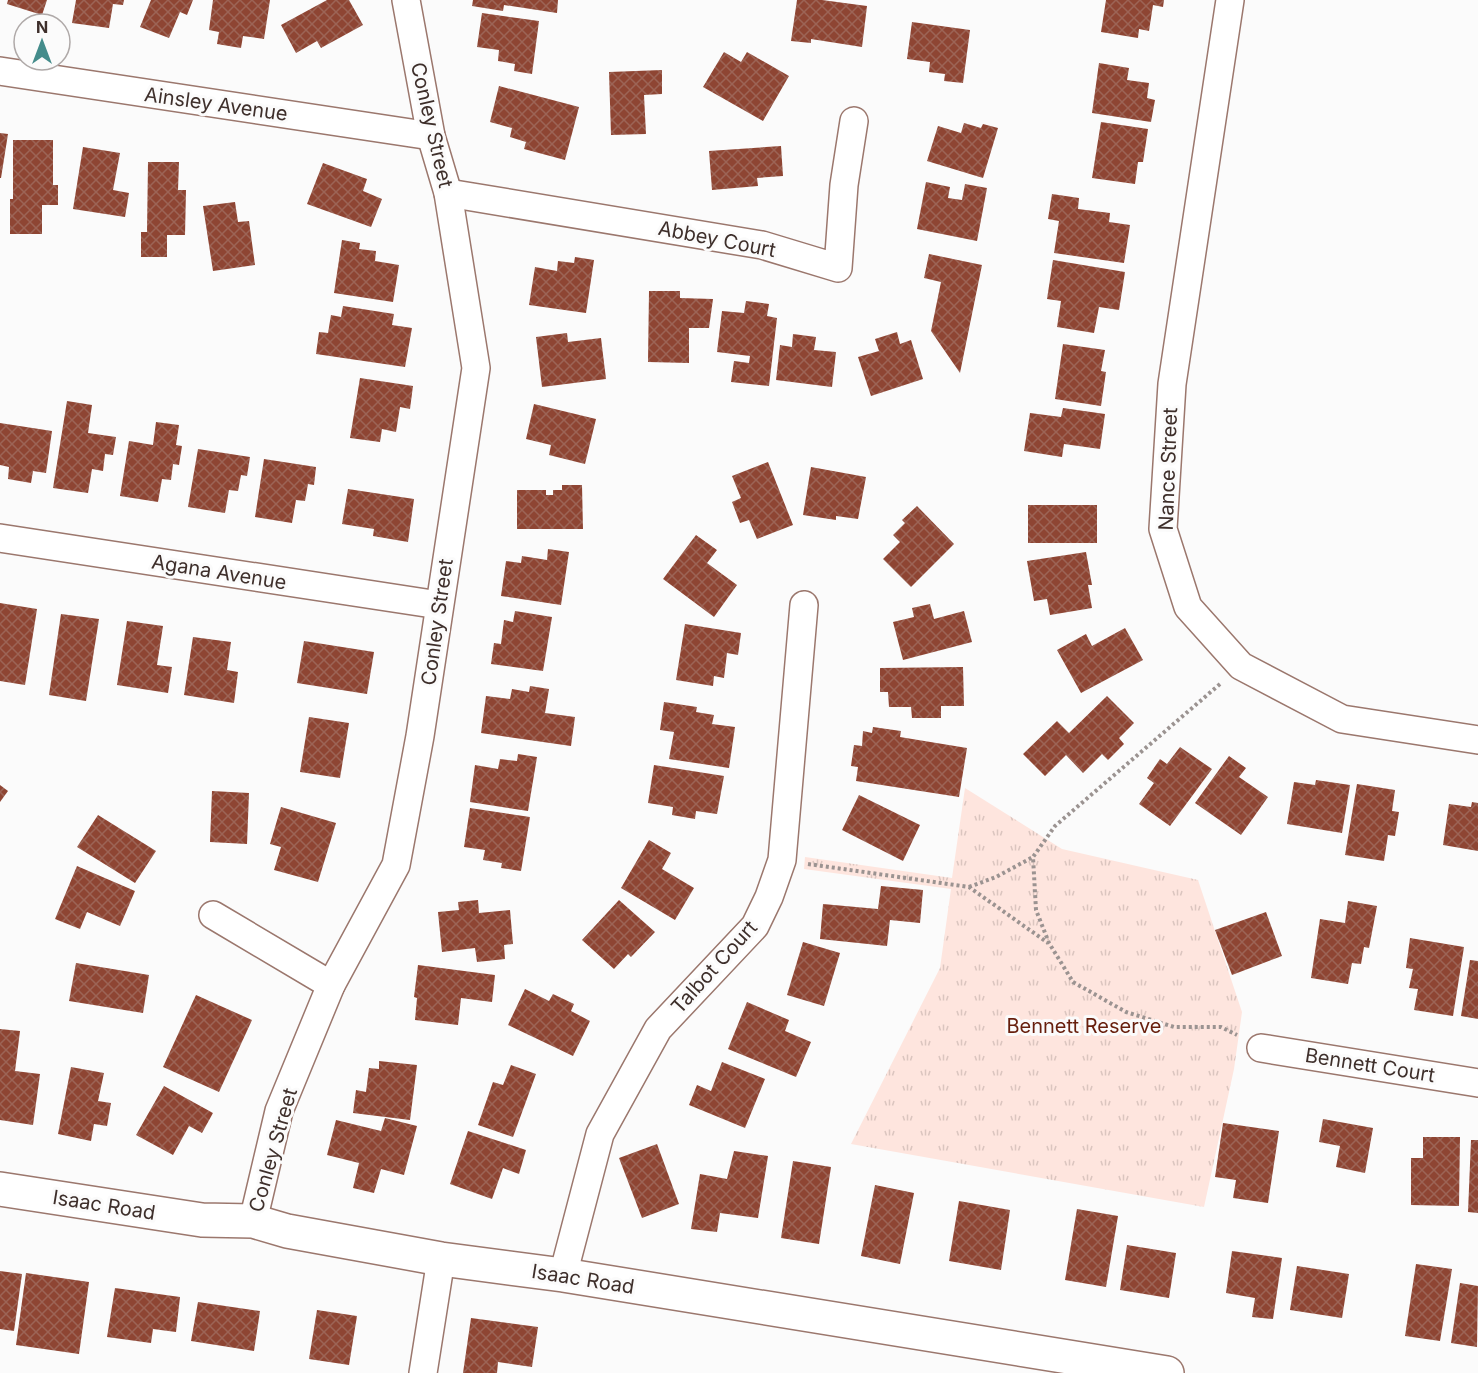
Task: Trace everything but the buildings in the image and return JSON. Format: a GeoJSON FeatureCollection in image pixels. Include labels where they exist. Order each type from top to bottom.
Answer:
{"type":"FeatureCollection","features":[{"type":"Feature","properties":{"kind":"street","name":"Conley Street"},"geometry":{"type":"LineString","coordinates":[[253,1221],[279,1111],[331,985],[396,865],[420,736],[476,368],[448,193],[431,136],[406,0]]}},
{"type":"Feature","properties":{"kind":"street","name":"Nance Street"},"geometry":{"type":"LineString","coordinates":[[1230,0],[1172,384],[1162,529],[1188,607],[1241,666],[1342,718],[1478,740]]}},
{"type":"Feature","properties":{"kind":"street","name":"Ainsley Avenue"},"geometry":{"type":"LineString","coordinates":[[0,71],[431,136]]}},
{"type":"Feature","properties":{"kind":"street","name":"Abbey Court"},"geometry":{"type":"LineString","coordinates":[[448,193],[762,245],[838,268],[844,185],[854,121]]}},
{"type":"Feature","properties":{"kind":"street","name":"Agana Avenue"},"geometry":{"type":"LineString","coordinates":[[0,538],[439,605]]}},
{"type":"Feature","properties":{"kind":"street","name":"Talbot Court"},"geometry":{"type":"LineString","coordinates":[[563,1275],[600,1134],[658,1029],[754,926],[769,897],[782,860],[804,605]]}},
{"type":"Feature","properties":{"kind":"street"},"geometry":{"type":"LineString","coordinates":[[213,915],[331,985]]}},
{"type":"Feature","properties":{"kind":"street","name":"Bennett Court"},"geometry":{"type":"LineString","coordinates":[[1261,1048],[1478,1083]]}},
{"type":"Feature","properties":{"kind":"street","name":"Isaac Road"},"geometry":{"type":"LineString","coordinates":[[0,1189],[202,1220],[253,1221],[287,1231],[441,1259],[563,1275],[1167,1373]]}},
{"type":"Feature","properties":{"kind":"street"},"geometry":{"type":"LineString","coordinates":[[423,1373],[441,1259]]}},
{"type":"Feature","properties":{"kind":"path"},"geometry":{"type":"LineString","coordinates":[[969,887],[996,877],[1033,857],[1055,826],[1241,666]]}},
{"type":"Feature","properties":{"kind":"path"},"geometry":{"type":"LineString","coordinates":[[1033,857],[1036,910],[1049,943],[1073,982],[1126,1012],[1174,1027],[1221,1027],[1261,1048]]}},
{"type":"Feature","properties":{"kind":"path"},"geometry":{"type":"LineString","coordinates":[[782,860],[969,887],[1049,943]]}},
{"type":"Feature","properties":{"kind":"green space","name":"Bennett Reserve"},"geometry":{"type":"Polygon","coordinates":[[[965,788],[1062,849],[1198,880],[1242,1012],[1234,1069],[1204,1207],[851,1144],[940,968],[951,889],[804,869],[805,857],[952,878],[965,788]]]}}]}
